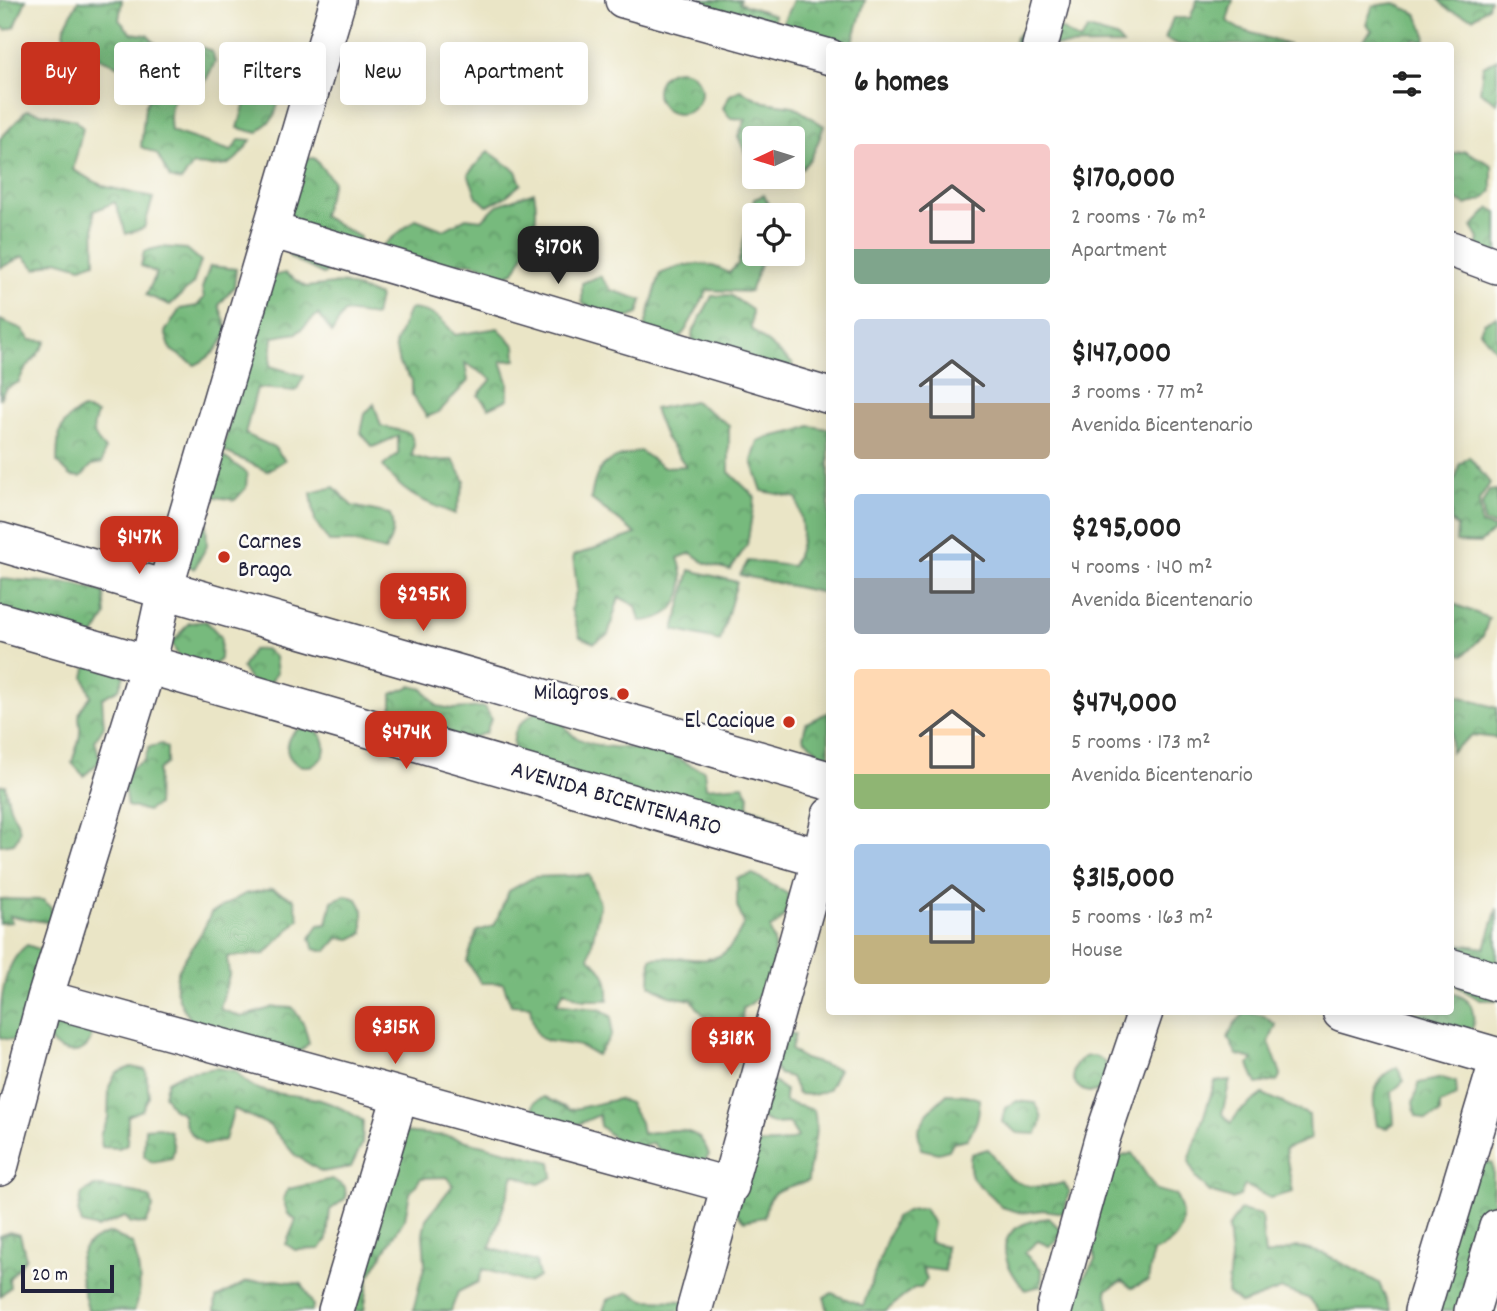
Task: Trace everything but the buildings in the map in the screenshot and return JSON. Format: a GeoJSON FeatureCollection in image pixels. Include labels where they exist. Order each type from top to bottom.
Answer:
{"type":"FeatureCollection","features":[{"type":"Feature","properties":{"kind":"street"},"geometry":{"type":"LineString","coordinates":[[0,1168],[45,998],[148,666],[165,589],[338,0]]}},
{"type":"Feature","properties":{"kind":"street"},"geometry":{"type":"LineString","coordinates":[[623,0],[826,56]]}},
{"type":"Feature","properties":{"kind":"street"},"geometry":{"type":"LineString","coordinates":[[1041,42],[1052,0]]}},
{"type":"Feature","properties":{"kind":"street"},"geometry":{"type":"LineString","coordinates":[[271,230],[826,395]]}},
{"type":"Feature","properties":{"kind":"street"},"geometry":{"type":"LineString","coordinates":[[1454,251],[1497,266]]}},
{"type":"Feature","properties":{"kind":"street"},"geometry":{"type":"LineString","coordinates":[[0,542],[826,780]]}},
{"type":"Feature","properties":{"kind":"street","name":"AVENIDA BICENTENARIO"},"geometry":{"type":"LineString","coordinates":[[0,622],[825,860]]}},
{"type":"Feature","properties":{"kind":"street"},"geometry":{"type":"LineString","coordinates":[[694,1311],[825,860]]}},
{"type":"Feature","properties":{"kind":"street"},"geometry":{"type":"LineString","coordinates":[[1454,969],[1497,982]]}},
{"type":"Feature","properties":{"kind":"street"},"geometry":{"type":"LineString","coordinates":[[45,998],[731,1186]]}},
{"type":"Feature","properties":{"kind":"street"},"geometry":{"type":"LineString","coordinates":[[1054,1311],[1102,1139],[1144,1015]]}},
{"type":"Feature","properties":{"kind":"street"},"geometry":{"type":"LineString","coordinates":[[1352,1015],[1497,1057]]}},
{"type":"Feature","properties":{"kind":"street"},"geometry":{"type":"LineString","coordinates":[[1422,1311],[1497,1062]]}},
{"type":"Feature","properties":{"kind":"street"},"geometry":{"type":"LineString","coordinates":[[336,1311],[400,1096]]}},
{"type":"Feature","properties":{"kind":"street"},"geometry":{"type":"LineString","coordinates":[[1472,1311],[1497,1227]]}},
{"type":"Feature","properties":{"kind":"green space"},"geometry":{"type":"Polygon","coordinates":[[[0,0],[26,0],[15,27],[6,30],[0,25],[0,0]]]}},
{"type":"Feature","properties":{"kind":"green space"},"geometry":{"type":"Polygon","coordinates":[[[122,0],[119,20],[131,33],[147,35],[154,42],[114,42],[114,64],[100,58],[100,42],[63,42],[65,26],[78,1],[122,0]]]}},
{"type":"Feature","properties":{"kind":"green space"},"geometry":{"type":"Polygon","coordinates":[[[694,0],[740,0],[739,3],[774,15],[772,31],[693,10],[694,0]]]}},
{"type":"Feature","properties":{"kind":"green space"},"geometry":{"type":"Polygon","coordinates":[[[793,0],[865,0],[853,42],[785,42],[782,25],[793,0]]]}},
{"type":"Feature","properties":{"kind":"green space"},"geometry":{"type":"Polygon","coordinates":[[[1197,0],[1233,0],[1227,21],[1239,29],[1280,42],[1172,42],[1165,39],[1173,18],[1190,18],[1197,0]]]}},
{"type":"Feature","properties":{"kind":"green space"},"geometry":{"type":"Polygon","coordinates":[[[1439,0],[1490,0],[1488,7],[1473,18],[1448,10],[1439,0]]]}},
{"type":"Feature","properties":{"kind":"green space"},"geometry":{"type":"Polygon","coordinates":[[[1394,3],[1417,14],[1426,35],[1425,42],[1414,39],[1413,42],[1362,42],[1372,30],[1366,24],[1373,6],[1394,3]]]}},
{"type":"Feature","properties":{"kind":"green space"},"geometry":{"type":"Polygon","coordinates":[[[1030,23],[1056,26],[1080,41],[1088,29],[1116,37],[1120,42],[1015,42],[1016,37],[1030,23]]]}},
{"type":"Feature","properties":{"kind":"green space"},"geometry":{"type":"Polygon","coordinates":[[[205,49],[212,51],[215,62],[205,82],[205,49]]]}},
{"type":"Feature","properties":{"kind":"green space"},"geometry":{"type":"Polygon","coordinates":[[[1497,59],[1497,103],[1480,92],[1483,66],[1497,59]]]}},
{"type":"Feature","properties":{"kind":"green space"},"geometry":{"type":"Polygon","coordinates":[[[679,70],[688,71],[695,76],[700,83],[700,101],[695,108],[688,113],[679,114],[670,113],[663,108],[658,101],[657,92],[658,83],[663,76],[670,71],[679,70]]]}},
{"type":"Feature","properties":{"kind":"green space"},"geometry":{"type":"Polygon","coordinates":[[[740,90],[764,102],[793,106],[824,126],[813,154],[805,165],[805,126],[743,126],[746,119],[730,118],[723,108],[730,95],[740,90]]]}},
{"type":"Feature","properties":{"kind":"green space"},"geometry":{"type":"Polygon","coordinates":[[[172,105],[171,131],[231,151],[240,139],[251,140],[238,157],[227,165],[193,165],[181,181],[170,178],[157,154],[141,147],[145,107],[172,105]]]}},
{"type":"Feature","properties":{"kind":"green space"},"geometry":{"type":"Polygon","coordinates":[[[244,105],[278,105],[274,117],[257,133],[238,128],[244,105]]]}},
{"type":"Feature","properties":{"kind":"green space"},"geometry":{"type":"Polygon","coordinates":[[[27,110],[75,120],[83,128],[73,170],[103,186],[153,198],[144,228],[126,234],[115,202],[94,211],[95,262],[81,267],[57,260],[36,269],[23,256],[0,268],[0,139],[27,110]]]}},
{"type":"Feature","properties":{"kind":"green space"},"geometry":{"type":"Polygon","coordinates":[[[742,128],[742,145],[738,136],[742,128]]]}},
{"type":"Feature","properties":{"kind":"green space"},"geometry":{"type":"Polygon","coordinates":[[[488,151],[516,171],[521,184],[505,197],[487,206],[477,197],[468,174],[488,151]]]}},
{"type":"Feature","properties":{"kind":"green space"},"geometry":{"type":"Polygon","coordinates":[[[1465,151],[1492,165],[1492,191],[1484,199],[1466,205],[1454,199],[1454,153],[1465,151]]]}},
{"type":"Feature","properties":{"kind":"green space"},"geometry":{"type":"Polygon","coordinates":[[[314,158],[333,181],[322,216],[360,237],[359,253],[323,274],[291,258],[278,239],[281,160],[314,158]]]}},
{"type":"Feature","properties":{"kind":"green space"},"geometry":{"type":"Polygon","coordinates":[[[534,192],[536,215],[533,234],[514,272],[501,277],[480,265],[470,263],[451,264],[418,274],[382,246],[416,219],[444,230],[466,218],[482,220],[497,205],[534,192]]]}},
{"type":"Feature","properties":{"kind":"green space"},"geometry":{"type":"Polygon","coordinates":[[[764,195],[768,203],[753,203],[754,199],[764,195]]]}},
{"type":"Feature","properties":{"kind":"green space"},"geometry":{"type":"Polygon","coordinates":[[[1490,208],[1497,212],[1497,276],[1476,251],[1479,239],[1472,227],[1490,208]]]}},
{"type":"Feature","properties":{"kind":"green space"},"geometry":{"type":"Polygon","coordinates":[[[162,247],[187,249],[201,261],[193,284],[170,305],[146,295],[157,273],[141,266],[144,251],[162,247]]]}},
{"type":"Feature","properties":{"kind":"green space"},"geometry":{"type":"Polygon","coordinates":[[[742,248],[742,266],[760,266],[750,292],[708,290],[685,331],[672,347],[644,329],[660,274],[694,264],[711,266],[729,273],[738,264],[742,248]]]}},
{"type":"Feature","properties":{"kind":"green space"},"geometry":{"type":"Polygon","coordinates":[[[210,266],[236,269],[234,287],[219,305],[228,331],[215,351],[195,365],[171,350],[165,332],[180,309],[197,306],[204,298],[202,288],[210,266]]]}},
{"type":"Feature","properties":{"kind":"green space"},"geometry":{"type":"Polygon","coordinates":[[[285,273],[306,287],[343,283],[379,296],[375,316],[344,312],[332,333],[318,314],[297,333],[273,337],[270,366],[304,376],[296,391],[257,388],[245,434],[274,447],[285,460],[267,471],[223,451],[260,279],[285,273]]]}},
{"type":"Feature","properties":{"kind":"green space"},"geometry":{"type":"Polygon","coordinates":[[[600,276],[611,290],[642,300],[638,314],[617,322],[601,322],[582,302],[582,283],[600,276]]]}},
{"type":"Feature","properties":{"kind":"green space"},"geometry":{"type":"Polygon","coordinates":[[[730,295],[752,310],[751,329],[793,364],[791,372],[693,350],[692,334],[712,296],[730,295]]]}},
{"type":"Feature","properties":{"kind":"green space"},"geometry":{"type":"Polygon","coordinates":[[[409,309],[435,316],[455,335],[498,328],[515,346],[516,360],[501,361],[508,382],[508,399],[489,408],[478,395],[492,379],[465,363],[468,381],[439,412],[427,417],[412,395],[412,380],[399,364],[395,345],[409,309]]]}},
{"type":"Feature","properties":{"kind":"green space"},"geometry":{"type":"Polygon","coordinates":[[[1497,316],[1497,352],[1480,331],[1484,323],[1497,316]]]}},
{"type":"Feature","properties":{"kind":"green space"},"geometry":{"type":"Polygon","coordinates":[[[0,320],[22,329],[30,340],[46,341],[19,382],[5,389],[0,399],[0,320]]]}},
{"type":"Feature","properties":{"kind":"green space"},"geometry":{"type":"Polygon","coordinates":[[[694,401],[729,425],[729,472],[755,497],[747,545],[730,570],[705,563],[691,553],[678,558],[681,592],[672,609],[664,615],[640,621],[636,606],[619,597],[608,635],[594,643],[580,637],[571,609],[577,589],[573,556],[636,534],[591,499],[596,477],[611,460],[640,451],[663,467],[686,466],[665,437],[654,409],[694,401]]]}},
{"type":"Feature","properties":{"kind":"green space"},"geometry":{"type":"Polygon","coordinates":[[[374,404],[381,426],[410,433],[414,443],[412,456],[430,461],[453,460],[465,481],[455,514],[407,491],[383,466],[398,454],[398,436],[373,447],[361,433],[365,414],[374,404]]]}},
{"type":"Feature","properties":{"kind":"green space"},"geometry":{"type":"Polygon","coordinates":[[[83,409],[97,414],[94,433],[105,449],[102,463],[92,465],[81,477],[71,476],[57,462],[59,437],[68,419],[83,409]]]}},
{"type":"Feature","properties":{"kind":"green space"},"geometry":{"type":"Polygon","coordinates":[[[810,426],[826,429],[826,593],[740,575],[748,561],[792,566],[800,548],[802,533],[797,498],[762,491],[752,461],[758,441],[810,426]]]}},
{"type":"Feature","properties":{"kind":"green space"},"geometry":{"type":"Polygon","coordinates":[[[221,455],[247,473],[246,488],[235,500],[208,496],[221,455]]]}},
{"type":"Feature","properties":{"kind":"green space"},"geometry":{"type":"Polygon","coordinates":[[[1469,457],[1490,483],[1479,501],[1481,525],[1496,529],[1480,543],[1456,542],[1454,478],[1459,465],[1469,457]]]}},
{"type":"Feature","properties":{"kind":"green space"},"geometry":{"type":"Polygon","coordinates":[[[334,487],[352,506],[390,514],[392,533],[385,551],[352,542],[329,542],[315,521],[311,493],[334,487]]]}},
{"type":"Feature","properties":{"kind":"green space"},"geometry":{"type":"Polygon","coordinates":[[[1497,490],[1497,526],[1484,523],[1482,504],[1489,491],[1497,490]]]}},
{"type":"Feature","properties":{"kind":"green space"},"geometry":{"type":"Polygon","coordinates":[[[194,522],[206,523],[207,546],[194,569],[184,562],[194,522]]]}},
{"type":"Feature","properties":{"kind":"green space"},"geometry":{"type":"Polygon","coordinates":[[[690,570],[737,582],[720,641],[674,630],[690,570]]]}},
{"type":"Feature","properties":{"kind":"green space"},"geometry":{"type":"Polygon","coordinates":[[[0,579],[74,584],[104,592],[106,616],[92,639],[0,617],[0,579]]]}},
{"type":"Feature","properties":{"kind":"green space"},"geometry":{"type":"Polygon","coordinates":[[[1454,604],[1489,618],[1483,636],[1464,655],[1454,653],[1454,604]]]}},
{"type":"Feature","properties":{"kind":"green space"},"geometry":{"type":"Polygon","coordinates":[[[206,621],[221,637],[220,659],[212,667],[183,667],[172,643],[189,623],[206,621]]]}},
{"type":"Feature","properties":{"kind":"green space"},"geometry":{"type":"Polygon","coordinates":[[[265,649],[275,657],[277,672],[268,686],[250,681],[242,668],[252,650],[265,649]]]}},
{"type":"Feature","properties":{"kind":"green space"},"geometry":{"type":"Polygon","coordinates":[[[87,664],[124,675],[119,689],[102,698],[104,726],[95,740],[100,761],[84,776],[72,763],[79,740],[79,714],[91,696],[84,677],[87,664]]]}},
{"type":"Feature","properties":{"kind":"green space"},"geometry":{"type":"Polygon","coordinates":[[[411,686],[423,689],[437,706],[452,709],[485,707],[491,718],[486,733],[474,737],[421,737],[392,708],[392,694],[411,686]]]}},
{"type":"Feature","properties":{"kind":"green space"},"geometry":{"type":"Polygon","coordinates":[[[1454,695],[1497,708],[1497,738],[1472,735],[1454,750],[1454,695]]]}},
{"type":"Feature","properties":{"kind":"green space"},"geometry":{"type":"Polygon","coordinates":[[[539,710],[557,714],[571,734],[584,741],[605,746],[650,749],[672,755],[704,770],[706,788],[743,785],[749,795],[748,807],[773,816],[783,829],[517,764],[515,732],[523,721],[539,710]]]}},
{"type":"Feature","properties":{"kind":"green space"},"geometry":{"type":"Polygon","coordinates":[[[826,713],[826,759],[803,738],[806,723],[826,713]]]}},
{"type":"Feature","properties":{"kind":"green space"},"geometry":{"type":"Polygon","coordinates":[[[306,728],[319,734],[325,747],[319,760],[306,766],[293,760],[287,747],[293,734],[306,728]]]}},
{"type":"Feature","properties":{"kind":"green space"},"geometry":{"type":"Polygon","coordinates":[[[162,744],[167,748],[167,763],[158,770],[157,805],[147,811],[127,806],[123,781],[132,767],[144,761],[149,747],[162,744]]]}},
{"type":"Feature","properties":{"kind":"green space"},"geometry":{"type":"Polygon","coordinates":[[[0,785],[5,785],[19,833],[14,843],[0,845],[0,785]]]}},
{"type":"Feature","properties":{"kind":"green space"},"geometry":{"type":"Polygon","coordinates":[[[753,874],[788,894],[786,910],[782,919],[770,928],[774,943],[773,962],[763,990],[751,1004],[743,1008],[742,1022],[718,1024],[707,1019],[692,1000],[670,996],[650,985],[651,958],[707,959],[726,951],[744,923],[737,906],[737,878],[753,874]]]}},
{"type":"Feature","properties":{"kind":"green space"},"geometry":{"type":"Polygon","coordinates":[[[589,875],[600,904],[589,958],[605,976],[608,1000],[583,1000],[564,991],[557,1004],[602,1010],[612,1017],[611,1036],[597,1055],[578,1046],[542,1039],[534,1029],[530,1006],[511,1005],[503,983],[481,983],[467,961],[477,931],[494,926],[509,891],[534,877],[589,875]]]}},
{"type":"Feature","properties":{"kind":"green space"},"geometry":{"type":"Polygon","coordinates":[[[272,889],[294,899],[299,919],[265,954],[227,957],[229,975],[220,1009],[242,1017],[274,1007],[293,1008],[304,1025],[309,1043],[297,1054],[268,1050],[259,1039],[214,1032],[209,1024],[195,1025],[177,992],[176,979],[180,967],[211,913],[245,894],[272,889]]]}},
{"type":"Feature","properties":{"kind":"green space"},"geometry":{"type":"Polygon","coordinates":[[[346,895],[357,899],[363,910],[363,933],[351,939],[338,938],[327,951],[314,949],[310,938],[319,925],[327,924],[332,901],[346,895]]]}},
{"type":"Feature","properties":{"kind":"green space"},"geometry":{"type":"Polygon","coordinates":[[[0,899],[43,900],[51,907],[52,923],[10,916],[12,922],[0,923],[0,899]]]}},
{"type":"Feature","properties":{"kind":"green space"},"geometry":{"type":"Polygon","coordinates":[[[1497,908],[1497,1000],[1480,1000],[1455,985],[1454,943],[1485,948],[1497,908]]]}},
{"type":"Feature","properties":{"kind":"green space"},"geometry":{"type":"Polygon","coordinates":[[[27,945],[44,951],[27,1014],[20,1016],[24,1026],[18,1041],[0,1038],[2,1000],[7,975],[18,953],[27,945]]]}},
{"type":"Feature","properties":{"kind":"green space"},"geometry":{"type":"Polygon","coordinates":[[[1454,994],[1470,1004],[1473,1014],[1473,1027],[1460,1036],[1388,1015],[1454,1015],[1454,994]]]}},
{"type":"Feature","properties":{"kind":"green space"},"geometry":{"type":"Polygon","coordinates":[[[1243,1015],[1260,1015],[1276,1025],[1269,1042],[1281,1074],[1277,1081],[1257,1084],[1249,1065],[1253,1059],[1237,1055],[1228,1038],[1234,1024],[1243,1015]]]}},
{"type":"Feature","properties":{"kind":"green space"},"geometry":{"type":"Polygon","coordinates":[[[65,1019],[78,1021],[91,1030],[91,1038],[83,1049],[76,1052],[62,1050],[49,1039],[53,1026],[65,1019]]]}},
{"type":"Feature","properties":{"kind":"green space"},"geometry":{"type":"Polygon","coordinates":[[[781,1032],[795,1034],[791,1050],[804,1059],[839,1069],[828,1090],[814,1095],[798,1094],[791,1077],[779,1074],[771,1064],[781,1032]]]}},
{"type":"Feature","properties":{"kind":"green space"},"geometry":{"type":"Polygon","coordinates":[[[1091,1056],[1104,1061],[1109,1074],[1104,1087],[1091,1092],[1078,1087],[1073,1074],[1078,1061],[1091,1056]]]}},
{"type":"Feature","properties":{"kind":"green space"},"geometry":{"type":"Polygon","coordinates":[[[131,1067],[146,1070],[149,1096],[142,1110],[128,1116],[127,1144],[119,1148],[102,1147],[100,1135],[108,1119],[109,1087],[116,1073],[131,1067]]]}},
{"type":"Feature","properties":{"kind":"green space"},"geometry":{"type":"Polygon","coordinates":[[[1397,1067],[1404,1081],[1392,1092],[1394,1123],[1387,1128],[1377,1126],[1374,1099],[1377,1085],[1397,1067]]]}},
{"type":"Feature","properties":{"kind":"green space"},"geometry":{"type":"Polygon","coordinates":[[[216,1068],[236,1071],[251,1085],[268,1092],[321,1100],[363,1121],[362,1144],[351,1167],[322,1172],[295,1155],[269,1125],[234,1109],[225,1140],[205,1145],[200,1142],[187,1128],[183,1114],[172,1108],[164,1094],[168,1081],[183,1073],[216,1068]]]}},
{"type":"Feature","properties":{"kind":"green space"},"geometry":{"type":"Polygon","coordinates":[[[1442,1078],[1456,1082],[1457,1096],[1440,1104],[1440,1114],[1426,1120],[1416,1116],[1413,1103],[1419,1083],[1442,1078]]]}},
{"type":"Feature","properties":{"kind":"green space"},"geometry":{"type":"Polygon","coordinates":[[[772,1080],[785,1090],[785,1102],[814,1110],[815,1137],[808,1181],[783,1188],[773,1194],[764,1217],[744,1221],[732,1208],[746,1145],[779,1143],[798,1137],[789,1123],[773,1124],[755,1115],[772,1080]]]}},
{"type":"Feature","properties":{"kind":"green space"},"geometry":{"type":"Polygon","coordinates":[[[1230,1080],[1222,1114],[1231,1123],[1239,1112],[1263,1094],[1309,1115],[1310,1139],[1285,1149],[1293,1192],[1270,1198],[1245,1185],[1240,1196],[1232,1199],[1210,1192],[1196,1178],[1189,1161],[1215,1082],[1230,1080]]]}},
{"type":"Feature","properties":{"kind":"green space"},"geometry":{"type":"Polygon","coordinates":[[[947,1094],[979,1099],[975,1125],[967,1139],[953,1142],[949,1150],[938,1153],[921,1149],[918,1131],[928,1112],[947,1094]]]}},
{"type":"Feature","properties":{"kind":"green space"},"geometry":{"type":"Polygon","coordinates":[[[544,1097],[570,1110],[618,1099],[629,1103],[640,1122],[642,1134],[673,1130],[691,1133],[705,1145],[709,1155],[701,1165],[658,1149],[652,1143],[634,1149],[600,1126],[599,1115],[574,1126],[552,1125],[547,1116],[537,1117],[532,1109],[534,1102],[544,1097]]]}},
{"type":"Feature","properties":{"kind":"green space"},"geometry":{"type":"Polygon","coordinates":[[[1017,1101],[1035,1103],[1038,1107],[1041,1122],[1036,1134],[1018,1133],[1002,1122],[1005,1108],[1017,1101]]]}},
{"type":"Feature","properties":{"kind":"green space"},"geometry":{"type":"Polygon","coordinates":[[[159,1127],[170,1131],[174,1148],[172,1158],[152,1162],[144,1156],[145,1128],[159,1127]]]}},
{"type":"Feature","properties":{"kind":"green space"},"geometry":{"type":"Polygon","coordinates":[[[403,1132],[447,1136],[551,1162],[553,1177],[539,1184],[514,1175],[490,1248],[536,1262],[539,1277],[528,1283],[483,1269],[478,1282],[458,1292],[451,1311],[413,1311],[425,1263],[423,1234],[426,1219],[453,1185],[447,1177],[421,1178],[410,1193],[405,1218],[369,1277],[364,1311],[320,1311],[403,1132]]]}},
{"type":"Feature","properties":{"kind":"green space"},"geometry":{"type":"Polygon","coordinates":[[[988,1149],[1004,1172],[1017,1182],[1032,1186],[1064,1183],[1069,1192],[1064,1213],[1043,1210],[1022,1213],[1001,1207],[978,1185],[971,1174],[971,1154],[988,1149]]]}},
{"type":"Feature","properties":{"kind":"green space"},"geometry":{"type":"Polygon","coordinates":[[[1460,1152],[1493,1164],[1493,1210],[1459,1311],[1407,1311],[1460,1152]]]}},
{"type":"Feature","properties":{"kind":"green space"},"geometry":{"type":"Polygon","coordinates":[[[1132,1153],[1156,1190],[1176,1195],[1182,1214],[1180,1230],[1170,1243],[1153,1252],[1148,1281],[1132,1288],[1122,1281],[1106,1290],[1110,1311],[1068,1311],[1078,1286],[1095,1260],[1092,1234],[1105,1178],[1116,1158],[1132,1153]]]}},
{"type":"Feature","properties":{"kind":"green space"},"geometry":{"type":"Polygon","coordinates":[[[332,1179],[345,1187],[346,1198],[330,1210],[327,1239],[320,1249],[295,1250],[286,1244],[296,1220],[288,1214],[283,1200],[288,1189],[332,1179]]]}},
{"type":"Feature","properties":{"kind":"green space"},"geometry":{"type":"Polygon","coordinates":[[[94,1186],[138,1193],[151,1199],[153,1208],[146,1224],[131,1223],[125,1217],[97,1228],[82,1224],[78,1211],[82,1194],[94,1186]]]}},
{"type":"Feature","properties":{"kind":"green space"},"geometry":{"type":"Polygon","coordinates":[[[924,1208],[933,1224],[929,1242],[946,1246],[945,1271],[922,1268],[927,1279],[921,1288],[914,1288],[886,1311],[828,1311],[824,1297],[832,1293],[863,1306],[895,1217],[909,1210],[924,1208]]]}},
{"type":"Feature","properties":{"kind":"green space"},"geometry":{"type":"Polygon","coordinates":[[[1240,1210],[1261,1215],[1265,1256],[1297,1247],[1325,1254],[1379,1283],[1391,1311],[1319,1311],[1310,1299],[1282,1289],[1241,1304],[1227,1293],[1231,1259],[1228,1228],[1240,1210]]]}},
{"type":"Feature","properties":{"kind":"green space"},"geometry":{"type":"Polygon","coordinates":[[[1049,1218],[1061,1230],[1057,1241],[1049,1246],[1038,1241],[1024,1253],[1042,1270],[1041,1286],[1025,1290],[1008,1264],[1006,1242],[1010,1234],[1019,1227],[1049,1218]]]}},
{"type":"Feature","properties":{"kind":"green space"},"geometry":{"type":"Polygon","coordinates":[[[9,1232],[20,1235],[26,1258],[9,1279],[10,1287],[0,1296],[0,1236],[9,1232]]]}},
{"type":"Feature","properties":{"kind":"green space"},"geometry":{"type":"Polygon","coordinates":[[[111,1233],[133,1244],[140,1286],[134,1311],[88,1310],[80,1273],[81,1253],[96,1238],[111,1233]]]}},
{"type":"Feature","properties":{"kind":"green space"},"geometry":{"type":"Polygon","coordinates":[[[276,1280],[302,1284],[313,1305],[312,1311],[215,1311],[216,1298],[246,1282],[276,1280]]]}},
{"type":"Feature","properties":{"kind":"green space"},"geometry":{"type":"Polygon","coordinates":[[[629,1292],[644,1300],[683,1301],[694,1311],[603,1311],[607,1300],[629,1292]]]}},
{"type":"Feature","properties":{"kind":"place","name":"Carnes Braga"},"geometry":{"type":"Point","coordinates":[224,557]}},
{"type":"Feature","properties":{"kind":"place","name":"Milagros"},"geometry":{"type":"Point","coordinates":[623,694]}},
{"type":"Feature","properties":{"kind":"place","name":"El Cacique"},"geometry":{"type":"Point","coordinates":[789,722]}}]}
